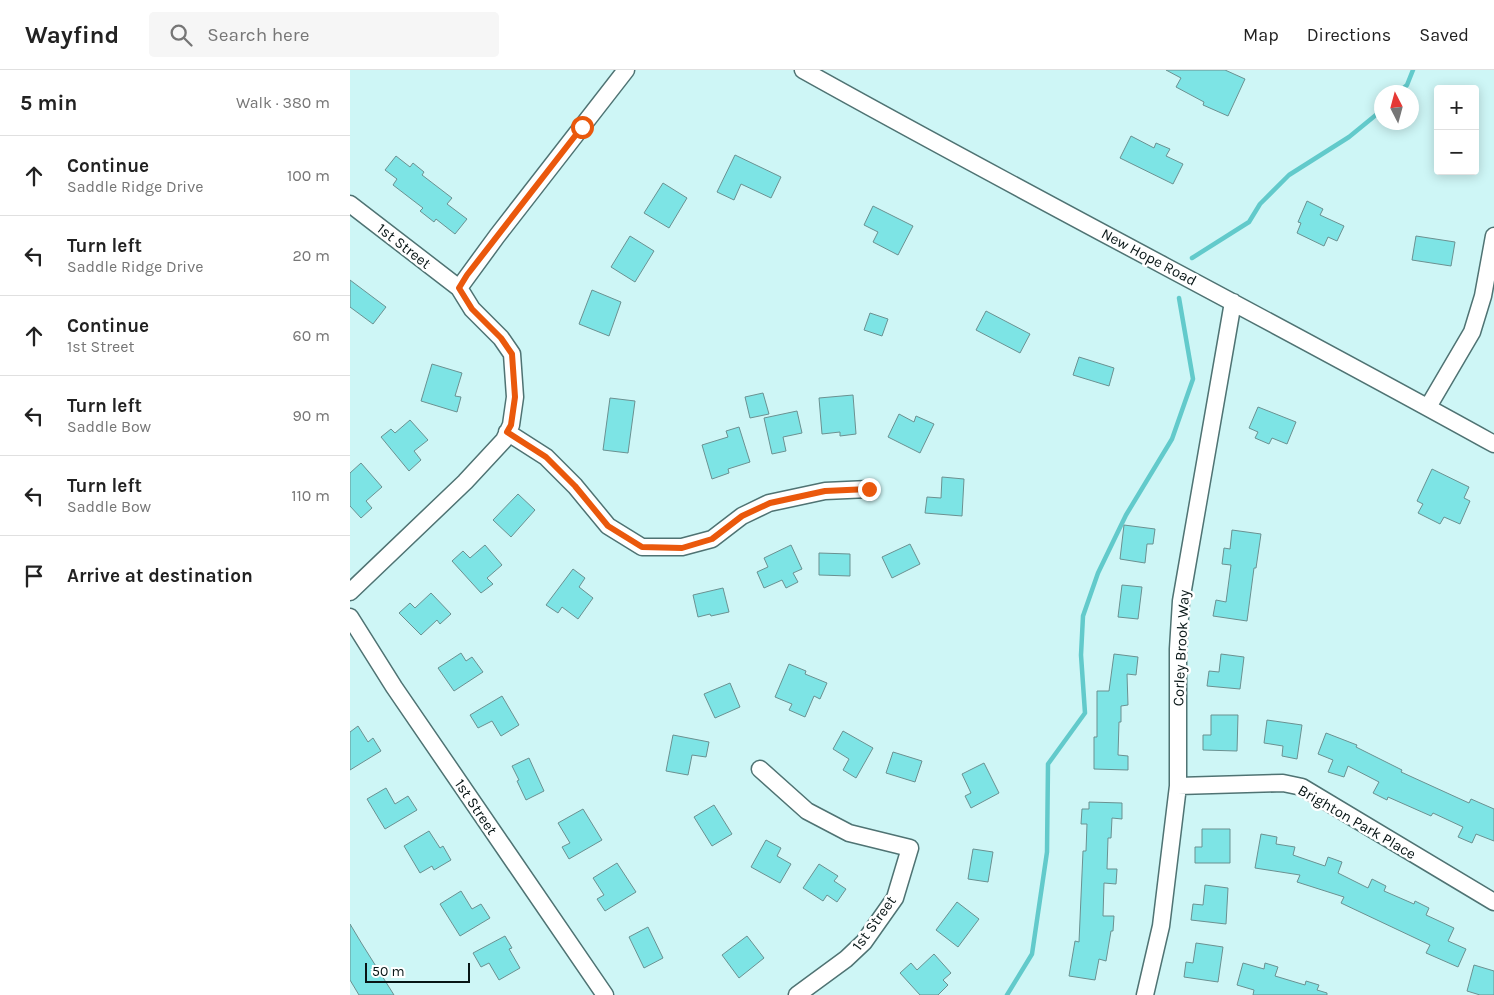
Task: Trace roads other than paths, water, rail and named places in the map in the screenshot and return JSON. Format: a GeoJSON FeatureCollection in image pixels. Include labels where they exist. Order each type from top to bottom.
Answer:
{"type":"FeatureCollection","features":[{"type":"Feature","properties":{"kind":"street"},"geometry":{"type":"LineString","coordinates":[[350,592],[465,482],[504,440],[511,425],[515,397],[512,354],[501,338],[472,309],[459,288],[626,70]]}},
{"type":"Feature","properties":{"kind":"street","name":"New Hope Road"},"geometry":{"type":"LineString","coordinates":[[803,70],[1494,444]]}},
{"type":"Feature","properties":{"kind":"street","name":"1st Street"},"geometry":{"type":"LineString","coordinates":[[350,204],[459,288]]}},
{"type":"Feature","properties":{"kind":"street"},"geometry":{"type":"LineString","coordinates":[[1428,407],[1472,332],[1483,296],[1494,236]]}},
{"type":"Feature","properties":{"kind":"street","name":"Corley Brook Way"},"geometry":{"type":"LineString","coordinates":[[1145,995],[1161,926],[1178,786],[1178,649],[1181,601],[1233,302]]}},
{"type":"Feature","properties":{"kind":"street"},"geometry":{"type":"LineString","coordinates":[[507,432],[546,457],[575,486],[608,526],[642,547],[682,548],[712,539],[742,516],[770,503],[825,491],[869,489]]}},
{"type":"Feature","properties":{"kind":"street","name":"1st Street"},"geometry":{"type":"LineString","coordinates":[[350,617],[394,687],[605,995]]}},
{"type":"Feature","properties":{"kind":"street","name":"1st Street"},"geometry":{"type":"LineString","coordinates":[[760,769],[807,812],[849,833],[910,848],[895,898],[864,942],[846,959],[796,995]]}},
{"type":"Feature","properties":{"kind":"street","name":"Brighton Park Place"},"geometry":{"type":"LineString","coordinates":[[1178,786],[1283,783],[1302,787],[1494,902]]}},
{"type":"Feature","properties":{"kind":"waterway"},"geometry":{"type":"LineString","coordinates":[[1407,85],[1413,70]]}},
{"type":"Feature","properties":{"kind":"waterway"},"geometry":{"type":"LineString","coordinates":[[1192,258],[1249,222],[1260,204],[1289,175],[1349,137],[1374,117]]}},
{"type":"Feature","properties":{"kind":"waterway"},"geometry":{"type":"LineString","coordinates":[[1007,995],[1032,954],[1047,852],[1048,764],[1085,713],[1081,655],[1083,616],[1098,573],[1126,515],[1172,439],[1193,379],[1179,298]]}}]}
